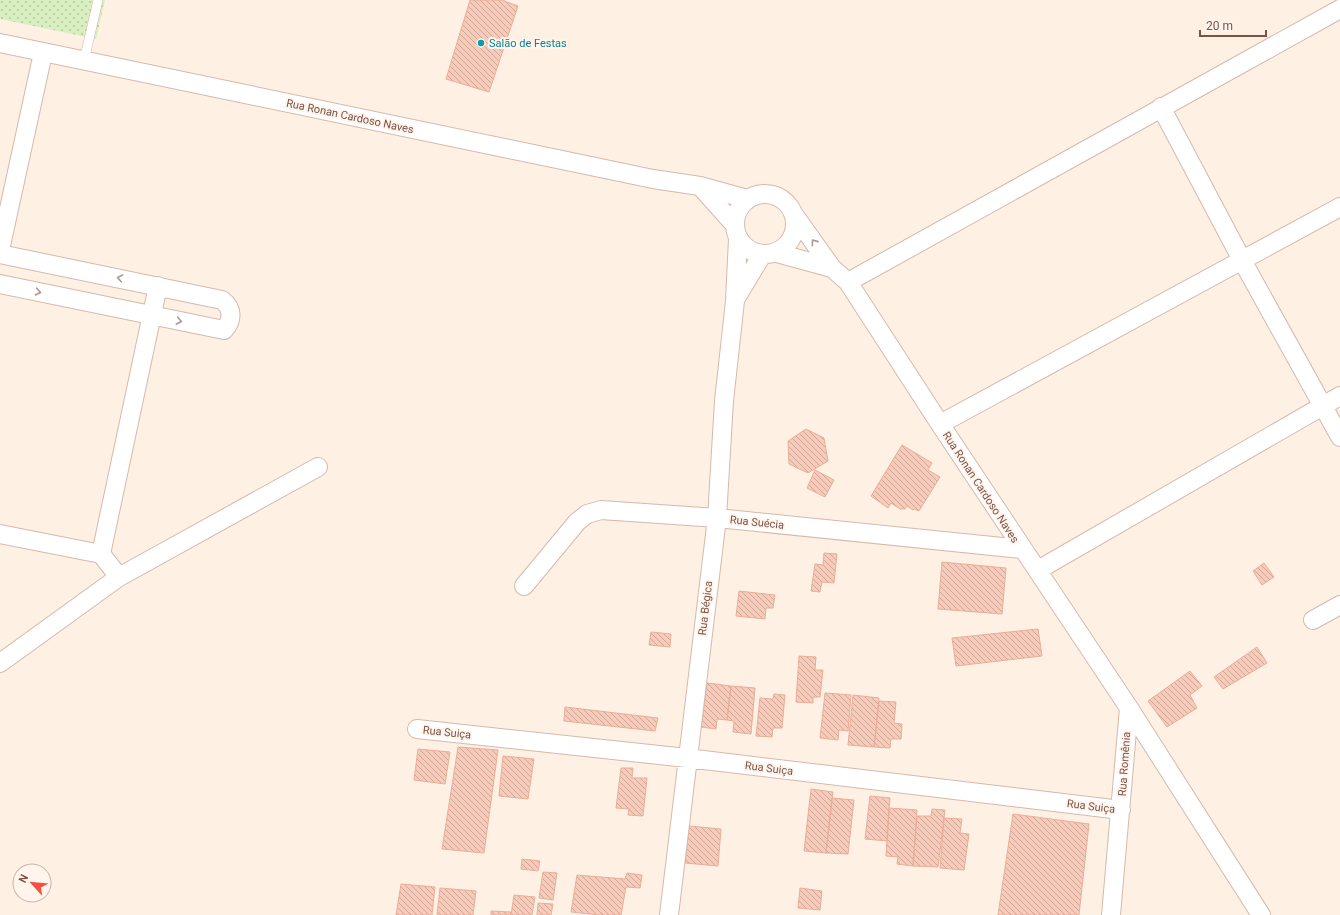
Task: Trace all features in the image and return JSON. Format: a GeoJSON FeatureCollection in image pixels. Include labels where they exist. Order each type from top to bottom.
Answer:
{"type":"FeatureCollection","features":[{"type":"Feature","properties":{"kind":"street"},"geometry":{"type":"LineString","coordinates":[[848,282],[1340,9]]}},
{"type":"Feature","properties":{"kind":"street","name":"Rua Ronan Cardoso Naves"},"geometry":{"type":"LineString","coordinates":[[0,43],[653,179],[700,186],[747,199]]}},
{"type":"Feature","properties":{"kind":"street"},"geometry":{"type":"LineString","coordinates":[[0,250],[44,53]]}},
{"type":"Feature","properties":{"kind":"street"},"geometry":{"type":"LineString","coordinates":[[1161,107],[1243,262],[1340,437]]}},
{"type":"Feature","properties":{"kind":"street"},"geometry":{"type":"LineString","coordinates":[[700,186],[748,250],[769,254],[789,244],[795,230],[795,216],[788,203],[776,194],[761,193],[747,199],[738,210],[736,232]]}},
{"type":"Feature","properties":{"kind":"street"},"geometry":{"type":"LineString","coordinates":[[940,424],[1243,262],[1340,208]]}},
{"type":"Feature","properties":{"kind":"street","name":"Rua Ronan Cardoso Naves"},"geometry":{"type":"LineString","coordinates":[[795,216],[832,268],[848,282],[1022,549],[1038,570],[1129,708],[1261,915]]}},
{"type":"Feature","properties":{"kind":"street","name":"Rua Bégica"},"geometry":{"type":"LineString","coordinates":[[669,915],[717,518],[724,401],[735,301],[736,232]]}},
{"type":"Feature","properties":{"kind":"street"},"geometry":{"type":"LineString","coordinates":[[0,254],[222,300],[229,305],[231,313],[229,324],[224,330],[0,284]]}},
{"type":"Feature","properties":{"kind":"street","name":"Rua Ronan Cardoso Naves"},"geometry":{"type":"LineString","coordinates":[[769,254],[832,268]]}},
{"type":"Feature","properties":{"kind":"street","name":"Rua Bégica"},"geometry":{"type":"LineString","coordinates":[[735,301],[769,254]]}},
{"type":"Feature","properties":{"kind":"street"},"geometry":{"type":"LineString","coordinates":[[101,554],[158,286]]}},
{"type":"Feature","properties":{"kind":"street"},"geometry":{"type":"LineString","coordinates":[[1038,570],[1340,396]]}},
{"type":"Feature","properties":{"kind":"street"},"geometry":{"type":"LineString","coordinates":[[0,663],[119,577],[318,468]]}},
{"type":"Feature","properties":{"kind":"street","name":"Rua Suécia"},"geometry":{"type":"LineString","coordinates":[[524,586],[577,522],[587,514],[601,510],[717,518],[1022,549]]}},
{"type":"Feature","properties":{"kind":"street"},"geometry":{"type":"LineString","coordinates":[[0,534],[101,554],[119,577]]}},
{"type":"Feature","properties":{"kind":"street"},"geometry":{"type":"LineString","coordinates":[[1313,620],[1340,605]]}},
{"type":"Feature","properties":{"kind":"street","name":"Rua Romênia"},"geometry":{"type":"LineString","coordinates":[[1111,915],[1129,708]]}},
{"type":"Feature","properties":{"kind":"street","name":"Rua Suiça"},"geometry":{"type":"LineString","coordinates":[[417,729],[687,758],[1121,810]]}},
{"type":"Feature","properties":{"kind":"lane"},"geometry":{"type":"LineString","coordinates":[[84,61],[98,0]]}},
{"type":"Feature","properties":{"kind":"green space"},"geometry":{"type":"Polygon","coordinates":[[[0,0],[105,0],[96,39],[0,19],[0,0]]]}},
{"type":"Feature","properties":{"kind":"building","name":"Salão de Festas"},"geometry":{"type":"Polygon","coordinates":[[[470,0],[504,0],[518,6],[489,92],[446,79],[470,0]]]}},
{"type":"Feature","properties":{"kind":"building"},"geometry":{"type":"Polygon","coordinates":[[[806,429],[824,438],[828,461],[808,473],[789,464],[788,441],[806,429]]]}},
{"type":"Feature","properties":{"kind":"building"},"geometry":{"type":"Polygon","coordinates":[[[902,445],[932,463],[928,470],[940,477],[919,511],[913,510],[907,506],[905,509],[900,509],[891,503],[888,508],[871,496],[902,445]]]}},
{"type":"Feature","properties":{"kind":"building"},"geometry":{"type":"Polygon","coordinates":[[[815,470],[834,480],[825,497],[807,488],[815,470]]]}},
{"type":"Feature","properties":{"kind":"building"},"geometry":{"type":"Polygon","coordinates":[[[824,553],[837,554],[834,583],[822,582],[820,592],[811,591],[815,564],[823,565],[824,553]]]}},
{"type":"Feature","properties":{"kind":"building"},"geometry":{"type":"Polygon","coordinates":[[[942,562],[1006,568],[1002,614],[938,609],[942,562]]]}},
{"type":"Feature","properties":{"kind":"building"},"geometry":{"type":"Polygon","coordinates":[[[1264,563],[1274,577],[1262,585],[1253,571],[1264,563]]]}},
{"type":"Feature","properties":{"kind":"building"},"geometry":{"type":"Polygon","coordinates":[[[739,591],[775,595],[773,608],[766,608],[765,619],[736,616],[739,591]]]}},
{"type":"Feature","properties":{"kind":"building"},"geometry":{"type":"Polygon","coordinates":[[[1038,629],[1042,656],[956,666],[952,638],[1038,629]]]}},
{"type":"Feature","properties":{"kind":"building"},"geometry":{"type":"Polygon","coordinates":[[[651,632],[671,634],[670,647],[649,645],[651,632]]]}},
{"type":"Feature","properties":{"kind":"building"},"geometry":{"type":"Polygon","coordinates":[[[1257,647],[1267,663],[1223,689],[1214,677],[1257,647]]]}},
{"type":"Feature","properties":{"kind":"building"},"geometry":{"type":"Polygon","coordinates":[[[799,656],[816,657],[815,670],[823,670],[820,697],[813,697],[813,703],[796,702],[799,656]]]}},
{"type":"Feature","properties":{"kind":"building"},"geometry":{"type":"Polygon","coordinates":[[[1190,671],[1202,686],[1190,695],[1197,708],[1167,727],[1148,701],[1190,671]]]}},
{"type":"Feature","properties":{"kind":"building"},"geometry":{"type":"Polygon","coordinates":[[[707,683],[731,686],[727,720],[717,719],[716,729],[701,727],[707,683]]]}},
{"type":"Feature","properties":{"kind":"building"},"geometry":{"type":"Polygon","coordinates":[[[731,686],[755,688],[751,734],[733,732],[734,721],[727,720],[731,686]]]}},
{"type":"Feature","properties":{"kind":"building"},"geometry":{"type":"Polygon","coordinates":[[[825,693],[851,695],[848,731],[839,730],[838,740],[820,738],[825,693]]]}},
{"type":"Feature","properties":{"kind":"building"},"geometry":{"type":"Polygon","coordinates":[[[774,694],[785,695],[782,728],[773,728],[772,737],[756,736],[760,698],[773,699],[774,694]]]}},
{"type":"Feature","properties":{"kind":"building"},"geometry":{"type":"Polygon","coordinates":[[[853,695],[879,698],[874,747],[848,745],[853,695]]]}},
{"type":"Feature","properties":{"kind":"building"},"geometry":{"type":"Polygon","coordinates":[[[879,701],[896,702],[894,723],[902,724],[901,739],[891,739],[890,748],[874,747],[879,701]]]}},
{"type":"Feature","properties":{"kind":"building"},"geometry":{"type":"Polygon","coordinates":[[[565,707],[658,718],[655,731],[564,721],[565,707]]]}},
{"type":"Feature","properties":{"kind":"building"},"geometry":{"type":"Polygon","coordinates":[[[458,747],[498,750],[484,853],[442,849],[458,747]]]}},
{"type":"Feature","properties":{"kind":"building"},"geometry":{"type":"Polygon","coordinates":[[[418,749],[450,752],[445,784],[414,780],[418,749]]]}},
{"type":"Feature","properties":{"kind":"building"},"geometry":{"type":"Polygon","coordinates":[[[503,756],[534,759],[528,799],[499,796],[503,756]]]}},
{"type":"Feature","properties":{"kind":"building"},"geometry":{"type":"Polygon","coordinates":[[[621,768],[633,768],[632,778],[647,778],[643,816],[628,815],[629,809],[616,808],[621,768]]]}},
{"type":"Feature","properties":{"kind":"building"},"geometry":{"type":"Polygon","coordinates":[[[811,789],[833,792],[826,853],[804,851],[811,789]]]}},
{"type":"Feature","properties":{"kind":"building"},"geometry":{"type":"Polygon","coordinates":[[[870,796],[890,798],[887,841],[865,839],[870,796]]]}},
{"type":"Feature","properties":{"kind":"building"},"geometry":{"type":"Polygon","coordinates":[[[832,798],[854,800],[848,854],[826,853],[832,798]]]}},
{"type":"Feature","properties":{"kind":"building"},"geometry":{"type":"Polygon","coordinates":[[[889,808],[917,810],[913,866],[897,864],[898,857],[886,856],[889,808]]]}},
{"type":"Feature","properties":{"kind":"building"},"geometry":{"type":"Polygon","coordinates":[[[932,809],[945,810],[938,867],[913,866],[917,816],[931,816],[932,809]]]}},
{"type":"Feature","properties":{"kind":"building"},"geometry":{"type":"Polygon","coordinates":[[[1013,814],[1089,824],[1079,915],[998,915],[1013,814]]]}},
{"type":"Feature","properties":{"kind":"building"},"geometry":{"type":"Polygon","coordinates":[[[944,818],[962,819],[960,833],[969,834],[964,870],[940,868],[944,818]]]}},
{"type":"Feature","properties":{"kind":"building"},"geometry":{"type":"Polygon","coordinates":[[[689,826],[721,829],[718,866],[685,863],[689,826]]]}},
{"type":"Feature","properties":{"kind":"building"},"geometry":{"type":"Polygon","coordinates":[[[522,859],[540,861],[538,871],[521,869],[522,859]]]}},
{"type":"Feature","properties":{"kind":"building"},"geometry":{"type":"Polygon","coordinates":[[[543,872],[557,873],[553,900],[539,898],[543,872]]]}},
{"type":"Feature","properties":{"kind":"building"},"geometry":{"type":"Polygon","coordinates":[[[627,873],[642,875],[640,888],[626,887],[621,915],[599,915],[571,912],[577,875],[625,879],[627,873]]]}},
{"type":"Feature","properties":{"kind":"building"},"geometry":{"type":"Polygon","coordinates":[[[401,884],[435,887],[432,915],[396,915],[401,884]]]}},
{"type":"Feature","properties":{"kind":"building"},"geometry":{"type":"Polygon","coordinates":[[[440,888],[476,891],[473,915],[437,915],[440,888]]]}},
{"type":"Feature","properties":{"kind":"building"},"geometry":{"type":"Polygon","coordinates":[[[800,888],[822,891],[820,910],[798,908],[800,888]]]}},
{"type":"Feature","properties":{"kind":"building"},"geometry":{"type":"Polygon","coordinates":[[[514,895],[535,897],[532,915],[511,915],[514,895]]]}},
{"type":"Feature","properties":{"kind":"building"},"geometry":{"type":"Polygon","coordinates":[[[538,903],[553,904],[551,915],[537,915],[538,903]]]}},
{"type":"Feature","properties":{"kind":"building"},"geometry":{"type":"Polygon","coordinates":[[[491,911],[511,912],[511,915],[491,915],[491,911]]]}},
{"type":"Feature","properties":{"kind":"place","name":"Salão de Festas"},"geometry":{"type":"Point","coordinates":[481,43]}}]}
